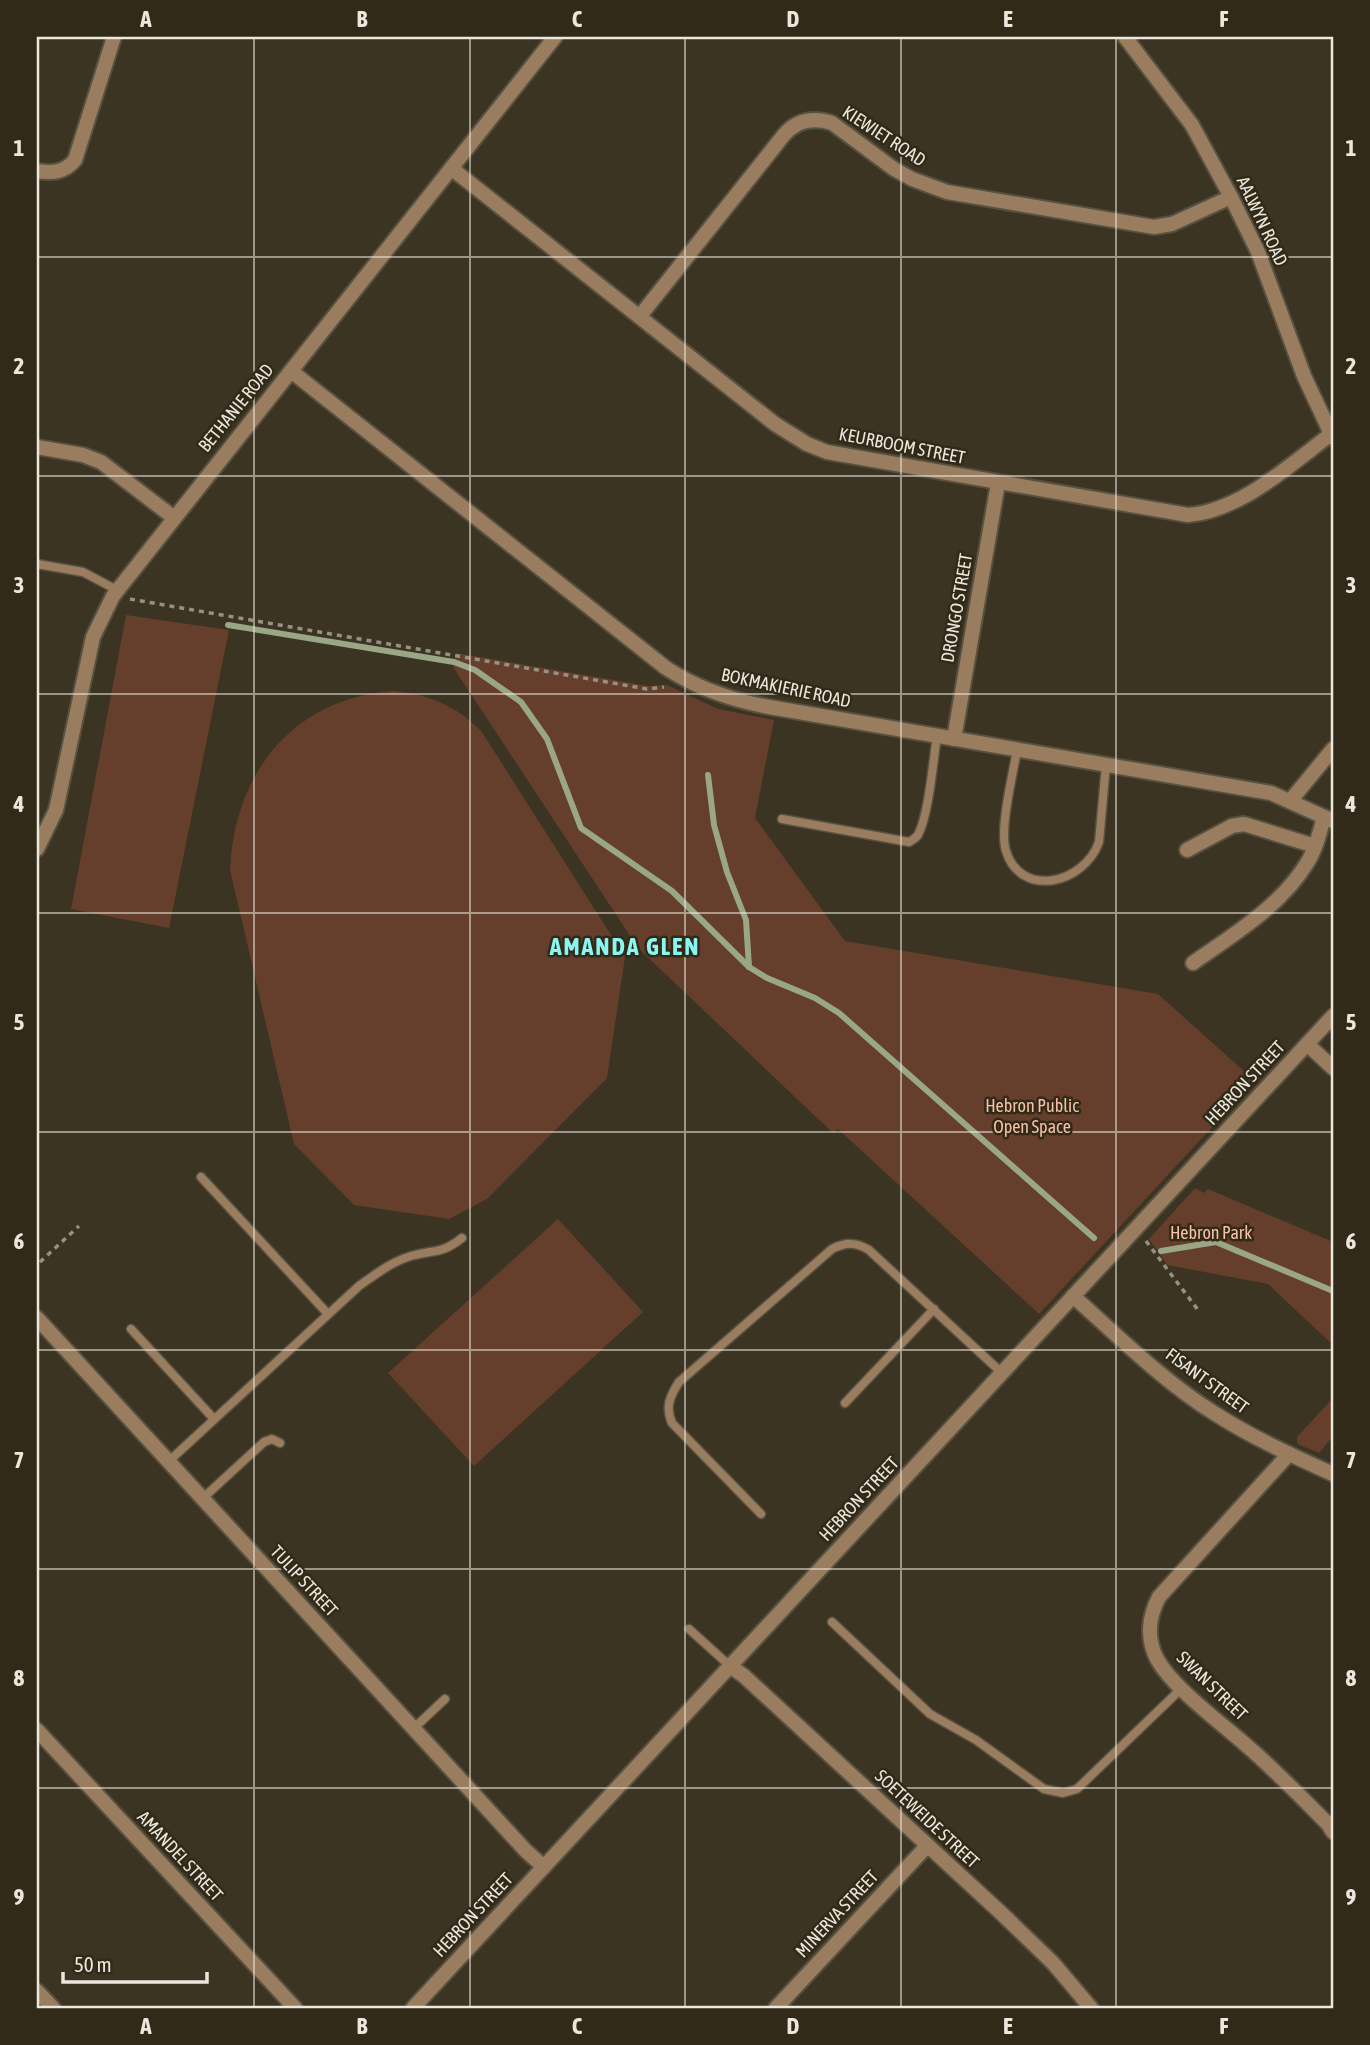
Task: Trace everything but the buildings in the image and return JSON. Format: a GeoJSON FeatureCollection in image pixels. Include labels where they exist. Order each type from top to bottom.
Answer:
{"type":"FeatureCollection","features":[{"type":"Feature","properties":{"kind":"street"},"geometry":{"type":"LineString","coordinates":[[37,171],[51,173],[68,167],[76,157],[114,37]]}},
{"type":"Feature","properties":{"kind":"street","name":"BETHANIE ROAD"},"geometry":{"type":"LineString","coordinates":[[37,849],[56,810],[93,637],[115,593],[555,37]]}},
{"type":"Feature","properties":{"kind":"street","name":"AALWYN ROAD"},"geometry":{"type":"LineString","coordinates":[[1125,37],[1192,125],[1231,197],[1258,252],[1304,376],[1332,436]]}},
{"type":"Feature","properties":{"kind":"street","name":"KIEWIET ROAD"},"geometry":{"type":"LineString","coordinates":[[639,316],[783,136],[793,126],[807,120],[832,123],[894,169],[947,192],[1154,227],[1172,224],[1231,197]]}},
{"type":"Feature","properties":{"kind":"street","name":"KEURBOOM STREET"},"geometry":{"type":"LineString","coordinates":[[452,168],[775,425],[807,444],[852,458],[1177,514],[1200,514],[1234,504],[1332,436]]}},
{"type":"Feature","properties":{"kind":"street","name":"BOKMAKIERIE ROAD"},"geometry":{"type":"LineString","coordinates":[[290,370],[679,676],[717,695],[737,701],[1271,793],[1329,819]]}},
{"type":"Feature","properties":{"kind":"street"},"geometry":{"type":"LineString","coordinates":[[37,447],[83,455],[102,462],[173,517]]}},
{"type":"Feature","properties":{"kind":"street","name":"DRONGO STREET"},"geometry":{"type":"LineString","coordinates":[[954,739],[998,483]]}},
{"type":"Feature","properties":{"kind":"street"},"geometry":{"type":"LineString","coordinates":[[1291,800],[1333,749]]}},
{"type":"Feature","properties":{"kind":"street"},"geometry":{"type":"LineString","coordinates":[[1193,963],[1263,912],[1302,871],[1329,819]]}},
{"type":"Feature","properties":{"kind":"street"},"geometry":{"type":"LineString","coordinates":[[1187,849],[1232,826],[1244,824],[1315,846]]}},
{"type":"Feature","properties":{"kind":"street","name":"HEBRON STREET"},"geometry":{"type":"LineString","coordinates":[[413,2008],[1333,1016]]}},
{"type":"Feature","properties":{"kind":"street"},"geometry":{"type":"LineString","coordinates":[[1307,1044],[1333,1068]]}},
{"type":"Feature","properties":{"kind":"street","name":"FISANT STREET"},"geometry":{"type":"LineString","coordinates":[[1073,1296],[1194,1399],[1233,1425],[1333,1474]]}},
{"type":"Feature","properties":{"kind":"street","name":"TULIP STREET"},"geometry":{"type":"LineString","coordinates":[[37,1318],[413,1729],[544,1867]]}},
{"type":"Feature","properties":{"kind":"street","name":"SWAN STREET"},"geometry":{"type":"LineString","coordinates":[[1289,1454],[1166,1588],[1154,1606],[1150,1626],[1153,1648],[1163,1668],[1252,1750],[1333,1832]]}},
{"type":"Feature","properties":{"kind":"street","name":"SOETEWEIDE STREET"},"geometry":{"type":"LineString","coordinates":[[730,1665],[1000,1912],[1053,1963],[1091,2008]]}},
{"type":"Feature","properties":{"kind":"street","name":"AMANDEL STREET"},"geometry":{"type":"LineString","coordinates":[[37,1730],[295,2008]]}},
{"type":"Feature","properties":{"kind":"street","name":"MINERVA STREET"},"geometry":{"type":"LineString","coordinates":[[776,2008],[927,1846]]}},
{"type":"Feature","properties":{"kind":"street"},"geometry":{"type":"LineString","coordinates":[[37,1991],[53,2008]]}},
{"type":"Feature","properties":{"kind":"lane"},"geometry":{"type":"LineString","coordinates":[[37,564],[83,572],[115,593]]}},
{"type":"Feature","properties":{"kind":"lane"},"geometry":{"type":"LineString","coordinates":[[782,819],[909,842],[915,839],[925,811],[937,736]]}},
{"type":"Feature","properties":{"kind":"lane"},"geometry":{"type":"LineString","coordinates":[[1017,750],[1004,842],[1009,858],[1020,871],[1044,881],[1062,879],[1079,871],[1096,850],[1106,765]]}},
{"type":"Feature","properties":{"kind":"lane"},"geometry":{"type":"LineString","coordinates":[[201,1177],[328,1314]]}},
{"type":"Feature","properties":{"kind":"lane"},"geometry":{"type":"LineString","coordinates":[[168,1462],[359,1286],[386,1266],[412,1256],[448,1249],[462,1238]]}},
{"type":"Feature","properties":{"kind":"lane"},"geometry":{"type":"LineString","coordinates":[[761,1514],[672,1423],[668,1404],[679,1382],[832,1249],[842,1244],[859,1244],[869,1250],[1002,1373]]}},
{"type":"Feature","properties":{"kind":"lane"},"geometry":{"type":"LineString","coordinates":[[845,1404],[934,1309]]}},
{"type":"Feature","properties":{"kind":"lane"},"geometry":{"type":"LineString","coordinates":[[131,1329],[214,1419]]}},
{"type":"Feature","properties":{"kind":"lane"},"geometry":{"type":"LineString","coordinates":[[202,1499],[264,1442],[272,1439],[280,1443]]}},
{"type":"Feature","properties":{"kind":"lane"},"geometry":{"type":"LineString","coordinates":[[832,1622],[936,1719],[976,1740],[1044,1790],[1056,1793],[1077,1789],[1182,1688]]}},
{"type":"Feature","properties":{"kind":"lane"},"geometry":{"type":"LineString","coordinates":[[689,1629],[730,1665]]}},
{"type":"Feature","properties":{"kind":"lane"},"geometry":{"type":"LineString","coordinates":[[413,1729],[445,1699]]}},
{"type":"Feature","properties":{"kind":"path"},"geometry":{"type":"LineString","coordinates":[[115,593],[647,689],[671,687],[679,676]]}},
{"type":"Feature","properties":{"kind":"path"},"geometry":{"type":"LineString","coordinates":[[40,1262],[79,1226]]}},
{"type":"Feature","properties":{"kind":"path"},"geometry":{"type":"LineString","coordinates":[[1144,1239],[1198,1310]]}},
{"type":"Feature","properties":{"kind":"green space"},"geometry":{"type":"Polygon","coordinates":[[[126,615],[229,630],[169,928],[71,909],[126,615]]]}},
{"type":"Feature","properties":{"kind":"green space","name":"Hebron Public Open Space"},"geometry":{"type":"Polygon","coordinates":[[[456,653],[649,686],[667,685],[718,709],[774,720],[755,818],[845,941],[1158,994],[1255,1081],[1039,1314],[838,1129],[833,1133],[638,948],[453,667],[456,653]]]}},
{"type":"Feature","properties":{"kind":"green space"},"geometry":{"type":"Polygon","coordinates":[[[393,691],[419,695],[442,703],[463,715],[482,732],[625,957],[607,1078],[487,1199],[449,1219],[354,1205],[294,1144],[230,870],[234,835],[243,802],[257,773],[276,747],[299,725],[326,708],[357,697],[393,691]]]}},
{"type":"Feature","properties":{"kind":"green space","name":"Hebron Park"},"geometry":{"type":"Polygon","coordinates":[[[1195,1188],[1204,1193],[1208,1189],[1333,1242],[1333,1345],[1268,1284],[1167,1265],[1149,1239],[1195,1188]]]}},
{"type":"Feature","properties":{"kind":"green space"},"geometry":{"type":"Polygon","coordinates":[[[558,1219],[643,1312],[474,1466],[388,1373],[558,1219]]]}},
{"type":"Feature","properties":{"kind":"green space"},"geometry":{"type":"Polygon","coordinates":[[[1333,1398],[1333,1436],[1319,1453],[1297,1444],[1297,1437],[1333,1398]]]}},
{"type":"Feature","properties":{"kind":"waterway"},"geometry":{"type":"LineString","coordinates":[[228,625],[454,662],[475,670],[521,702],[547,739],[581,828],[672,891],[749,967],[767,978],[815,998],[839,1013],[1094,1238]]}},
{"type":"Feature","properties":{"kind":"waterway"},"geometry":{"type":"LineString","coordinates":[[708,775],[714,825],[727,872],[746,920],[749,967]]}},
{"type":"Feature","properties":{"kind":"waterway"},"geometry":{"type":"LineString","coordinates":[[1161,1251],[1216,1242],[1333,1291]]}},
{"type":"Feature","properties":{"kind":"district","name":"AMANDA GLEN"},"geometry":{"type":"Point","coordinates":[625,947]}}]}
